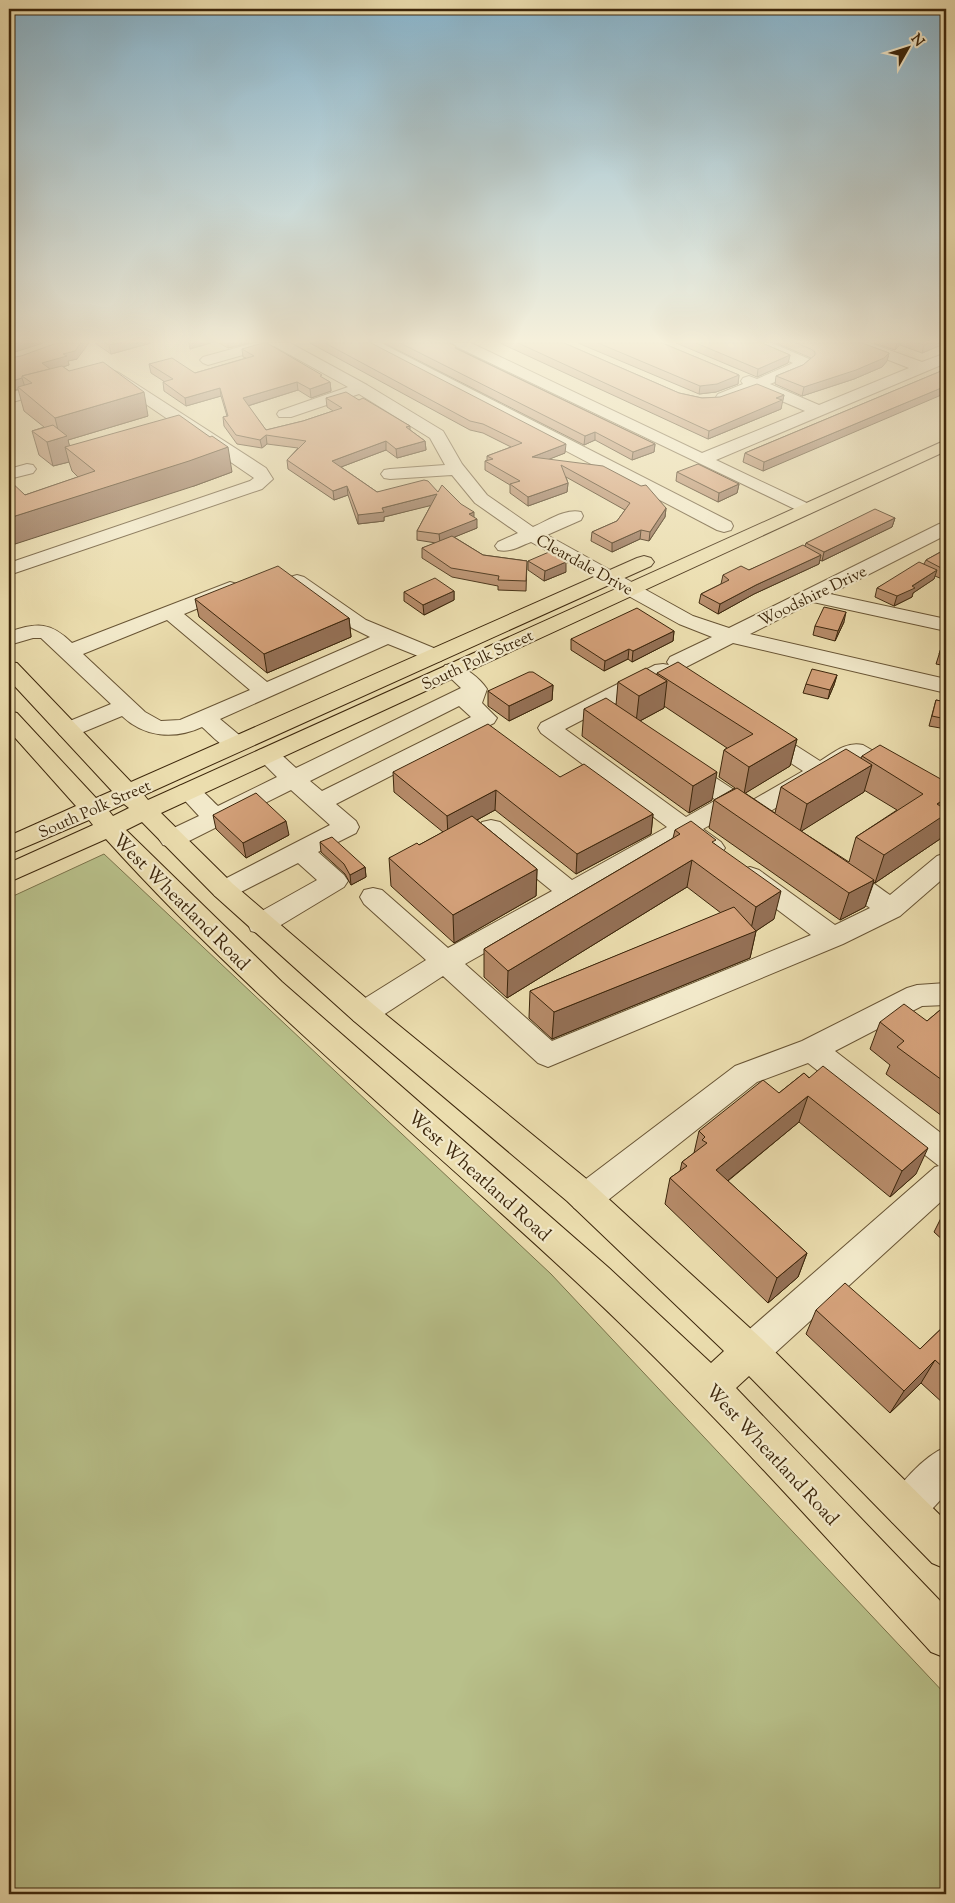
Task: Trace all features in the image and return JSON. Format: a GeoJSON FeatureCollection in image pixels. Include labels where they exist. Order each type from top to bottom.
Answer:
{"type":"FeatureCollection","features":[{"type":"Feature","properties":{"kind":"main road"},"geometry":{"type":"LineString","coordinates":[[901,447],[935,432]]}},
{"type":"Feature","properties":{"kind":"main road","name":"South Polk Street"},"geometry":{"type":"LineString","coordinates":[[9,846],[101,818],[145,811],[630,589],[804,500],[946,444]]}},
{"type":"Feature","properties":{"kind":"main road","name":"South Polk Street"},"geometry":{"type":"LineString","coordinates":[[767,507],[784,499],[804,500]]}},
{"type":"Feature","properties":{"kind":"main road"},"geometry":{"type":"LineString","coordinates":[[703,536],[741,518]]}},
{"type":"Feature","properties":{"kind":"main road","name":"South Polk Street"},"geometry":{"type":"LineString","coordinates":[[9,873],[101,818],[128,793],[661,554]]}},
{"type":"Feature","properties":{"kind":"main road"},"geometry":{"type":"LineString","coordinates":[[433,656],[453,670]]}},
{"type":"Feature","properties":{"kind":"main road","name":"West Wheatland Road"},"geometry":{"type":"LineString","coordinates":[[9,668],[172,839],[224,890],[364,1013],[586,1198],[750,1352],[946,1549]]}},
{"type":"Feature","properties":{"kind":"main road","name":"West Wheatland Road"},"geometry":{"type":"LineString","coordinates":[[9,718],[101,818],[248,968],[597,1279],[710,1387],[946,1637]]}},
{"type":"Feature","properties":{"kind":"main road"},"geometry":{"type":"LineString","coordinates":[[325,1037],[364,1013]]}},
{"type":"Feature","properties":{"kind":"main road"},"geometry":{"type":"LineString","coordinates":[[710,1387],[750,1352]]}},
{"type":"Feature","properties":{"kind":"street"},"geometry":{"type":"LineString","coordinates":[[9,569],[256,485],[264,479],[260,472],[198,432]]}},
{"type":"Feature","properties":{"kind":"street","name":"Cleardale Drive"},"geometry":{"type":"LineString","coordinates":[[433,432],[438,435],[457,469],[481,499],[533,535],[686,620],[730,636],[946,686]]}},
{"type":"Feature","properties":{"kind":"street"},"geometry":{"type":"LineString","coordinates":[[543,432],[724,526]]}},
{"type":"Feature","properties":{"kind":"street"},"geometry":{"type":"LineString","coordinates":[[647,432],[784,499]]}},
{"type":"Feature","properties":{"kind":"street"},"geometry":{"type":"LineString","coordinates":[[704,459],[769,432]]}},
{"type":"Feature","properties":{"kind":"street"},"geometry":{"type":"LineString","coordinates":[[9,474],[27,469]]}},
{"type":"Feature","properties":{"kind":"street"},"geometry":{"type":"LineString","coordinates":[[390,474],[457,469]]}},
{"type":"Feature","properties":{"kind":"street"},"geometry":{"type":"LineString","coordinates":[[505,546],[574,516]]}},
{"type":"Feature","properties":{"kind":"street","name":"Woodshire Drive"},"geometry":{"type":"LineString","coordinates":[[678,662],[946,528]]}},
{"type":"Feature","properties":{"kind":"street"},"geometry":{"type":"LineString","coordinates":[[276,574],[290,577],[359,624],[433,656]]}},
{"type":"Feature","properties":{"kind":"street"},"geometry":{"type":"LineString","coordinates":[[69,652],[248,582]]}},
{"type":"Feature","properties":{"kind":"street"},"geometry":{"type":"LineString","coordinates":[[812,596],[946,625]]}},
{"type":"Feature","properties":{"kind":"street"},"geometry":{"type":"LineString","coordinates":[[169,612],[266,690]]}},
{"type":"Feature","properties":{"kind":"street"},"geometry":{"type":"LineString","coordinates":[[9,638],[36,630],[50,632],[149,726],[168,729],[186,726],[387,637]]}},
{"type":"Feature","properties":{"kind":"street"},"geometry":{"type":"LineString","coordinates":[[453,670],[476,689]]}},
{"type":"Feature","properties":{"kind":"street"},"geometry":{"type":"LineString","coordinates":[[704,697],[663,670],[549,728],[832,937]]}},
{"type":"Feature","properties":{"kind":"street"},"geometry":{"type":"LineString","coordinates":[[172,839],[476,689]]}},
{"type":"Feature","properties":{"kind":"street"},"geometry":{"type":"LineString","coordinates":[[320,802],[486,718],[470,705],[476,689]]}},
{"type":"Feature","properties":{"kind":"street"},"geometry":{"type":"LineString","coordinates":[[68,730],[126,706]]}},
{"type":"Feature","properties":{"kind":"street"},"geometry":{"type":"LineString","coordinates":[[593,706],[634,734]]}},
{"type":"Feature","properties":{"kind":"street"},"geometry":{"type":"LineString","coordinates":[[204,718],[236,744]]}},
{"type":"Feature","properties":{"kind":"street"},"geometry":{"type":"LineString","coordinates":[[745,724],[820,771]]}},
{"type":"Feature","properties":{"kind":"street"},"geometry":{"type":"LineString","coordinates":[[364,1013],[446,962],[685,828],[742,807],[820,771],[855,750],[946,803]]}},
{"type":"Feature","properties":{"kind":"street"},"geometry":{"type":"LineString","coordinates":[[224,890],[347,827],[267,755]]}},
{"type":"Feature","properties":{"kind":"street"},"geometry":{"type":"LineString","coordinates":[[668,756],[773,828]]}},
{"type":"Feature","properties":{"kind":"street"},"geometry":{"type":"LineString","coordinates":[[188,791],[215,817]]}},
{"type":"Feature","properties":{"kind":"street"},"geometry":{"type":"LineString","coordinates":[[490,828],[570,892]]}},
{"type":"Feature","properties":{"kind":"street"},"geometry":{"type":"LineString","coordinates":[[261,924],[335,881],[301,851]]}},
{"type":"Feature","properties":{"kind":"street"},"geometry":{"type":"LineString","coordinates":[[820,860],[890,909]]}},
{"type":"Feature","properties":{"kind":"street"},"geometry":{"type":"LineString","coordinates":[[373,897],[548,1055],[832,937],[890,909],[946,862]]}},
{"type":"Feature","properties":{"kind":"street"},"geometry":{"type":"LineString","coordinates":[[256,874],[292,906]]}},
{"type":"Feature","properties":{"kind":"street"},"geometry":{"type":"LineString","coordinates":[[586,1198],[746,1074],[812,1049],[917,996],[946,994]]}},
{"type":"Feature","properties":{"kind":"street"},"geometry":{"type":"LineString","coordinates":[[812,1049],[946,1155]]}},
{"type":"Feature","properties":{"kind":"street"},"geometry":{"type":"LineString","coordinates":[[750,1352],[946,1177]]}},
{"type":"Feature","properties":{"kind":"street"},"geometry":{"type":"LineString","coordinates":[[906,1508],[946,1466]]}},
{"type":"Feature","properties":{"kind":"green space"},"geometry":{"type":"Polygon","coordinates":[[[104,854],[551,1274],[946,1695],[946,1894],[9,1894],[9,898],[104,854]]]}},
{"type":"Feature","properties":{"kind":"building"},"geometry":{"type":"Polygon","coordinates":[[[33,432],[62,432],[67,436],[47,442],[33,432]]]}},
{"type":"Feature","properties":{"kind":"building"},"geometry":{"type":"Polygon","coordinates":[[[119,432],[203,432],[228,447],[9,518],[9,480],[25,495],[95,471],[65,447],[119,432]]]}},
{"type":"Feature","properties":{"kind":"building"},"geometry":{"type":"Polygon","coordinates":[[[234,432],[413,432],[425,441],[396,449],[386,441],[332,461],[377,492],[424,480],[428,481],[438,492],[442,485],[461,504],[474,512],[469,514],[477,519],[439,534],[417,531],[437,494],[382,508],[384,512],[358,515],[347,486],[333,491],[287,460],[306,441],[266,435],[260,440],[236,435],[234,432]]]}},
{"type":"Feature","properties":{"kind":"building"},"geometry":{"type":"Polygon","coordinates":[[[499,432],[542,432],[566,444],[532,457],[603,466],[641,486],[646,485],[666,508],[650,532],[641,530],[612,543],[592,532],[617,521],[630,503],[561,465],[568,483],[528,497],[510,484],[520,481],[485,461],[493,459],[487,456],[522,443],[499,432]]]}},
{"type":"Feature","properties":{"kind":"building"},"geometry":{"type":"Polygon","coordinates":[[[577,432],[630,432],[655,444],[633,452],[595,432],[585,436],[577,432]]]}},
{"type":"Feature","properties":{"kind":"building"},"geometry":{"type":"Polygon","coordinates":[[[796,432],[836,432],[764,462],[745,453],[796,432]]]}},
{"type":"Feature","properties":{"kind":"building"},"geometry":{"type":"Polygon","coordinates":[[[698,464],[739,484],[719,493],[677,472],[698,464]]]}},
{"type":"Feature","properties":{"kind":"building"},"geometry":{"type":"Polygon","coordinates":[[[875,509],[895,518],[824,552],[806,543],[875,509]]]}},
{"type":"Feature","properties":{"kind":"building"},"geometry":{"type":"Polygon","coordinates":[[[452,536],[483,555],[527,561],[526,581],[498,580],[499,576],[451,568],[422,548],[452,536]]]}},
{"type":"Feature","properties":{"kind":"building"},"geometry":{"type":"Polygon","coordinates":[[[803,545],[821,555],[720,604],[701,594],[729,580],[723,575],[741,566],[749,570],[803,545]]]}},
{"type":"Feature","properties":{"kind":"building"},"geometry":{"type":"Polygon","coordinates":[[[946,549],[945,570],[926,560],[946,549]]]}},
{"type":"Feature","properties":{"kind":"building"},"geometry":{"type":"Polygon","coordinates":[[[549,552],[566,562],[545,571],[528,561],[549,552]]]}},
{"type":"Feature","properties":{"kind":"building"},"geometry":{"type":"Polygon","coordinates":[[[919,562],[937,570],[912,586],[915,588],[897,596],[877,588],[919,562]]]}},
{"type":"Feature","properties":{"kind":"building"},"geometry":{"type":"Polygon","coordinates":[[[278,566],[349,618],[264,654],[195,599],[278,566]]]}},
{"type":"Feature","properties":{"kind":"building"},"geometry":{"type":"Polygon","coordinates":[[[435,578],[454,591],[423,605],[404,592],[435,578]]]}},
{"type":"Feature","properties":{"kind":"building"},"geometry":{"type":"Polygon","coordinates":[[[824,607],[846,612],[838,631],[815,626],[824,607]]]}},
{"type":"Feature","properties":{"kind":"building"},"geometry":{"type":"Polygon","coordinates":[[[637,608],[674,631],[633,651],[629,649],[605,661],[571,639],[637,608]]]}},
{"type":"Feature","properties":{"kind":"building"},"geometry":{"type":"Polygon","coordinates":[[[944,639],[946,639],[946,656],[939,654],[944,639]]]}},
{"type":"Feature","properties":{"kind":"building"},"geometry":{"type":"Polygon","coordinates":[[[678,662],[797,739],[749,767],[724,750],[753,734],[657,673],[678,662]]]}},
{"type":"Feature","properties":{"kind":"building"},"geometry":{"type":"Polygon","coordinates":[[[646,668],[667,681],[639,696],[618,682],[646,668]]]}},
{"type":"Feature","properties":{"kind":"building"},"geometry":{"type":"Polygon","coordinates":[[[812,669],[837,675],[830,690],[806,684],[812,669]]]}},
{"type":"Feature","properties":{"kind":"building"},"geometry":{"type":"Polygon","coordinates":[[[529,672],[533,672],[553,685],[509,706],[488,691],[529,672]]]}},
{"type":"Feature","properties":{"kind":"building"},"geometry":{"type":"Polygon","coordinates":[[[606,698],[717,772],[693,786],[584,709],[606,698]]]}},
{"type":"Feature","properties":{"kind":"building"},"geometry":{"type":"Polygon","coordinates":[[[936,700],[946,702],[946,719],[932,716],[936,700]]]}},
{"type":"Feature","properties":{"kind":"building"},"geometry":{"type":"Polygon","coordinates":[[[488,724],[560,777],[584,764],[653,814],[577,854],[496,790],[447,816],[393,772],[488,724]]]}},
{"type":"Feature","properties":{"kind":"building"},"geometry":{"type":"Polygon","coordinates":[[[880,745],[946,782],[946,798],[937,804],[946,810],[946,814],[884,855],[856,837],[923,794],[862,756],[880,745]]]}},
{"type":"Feature","properties":{"kind":"building"},"geometry":{"type":"Polygon","coordinates":[[[846,749],[872,765],[807,804],[781,787],[846,749]]]}},
{"type":"Feature","properties":{"kind":"building"},"geometry":{"type":"Polygon","coordinates":[[[737,788],[874,880],[849,893],[714,800],[737,788]]]}},
{"type":"Feature","properties":{"kind":"building"},"geometry":{"type":"Polygon","coordinates":[[[256,793],[286,821],[243,843],[213,815],[256,793]]]}},
{"type":"Feature","properties":{"kind":"building"},"geometry":{"type":"Polygon","coordinates":[[[472,816],[537,869],[453,915],[389,858],[417,843],[419,845],[472,816]]]}},
{"type":"Feature","properties":{"kind":"building"},"geometry":{"type":"Polygon","coordinates":[[[691,821],[716,840],[712,842],[781,891],[756,907],[692,860],[508,971],[484,949],[680,834],[675,830],[691,821]]]}},
{"type":"Feature","properties":{"kind":"building"},"geometry":{"type":"Polygon","coordinates":[[[332,837],[365,867],[350,875],[344,864],[320,842],[332,837]]]}},
{"type":"Feature","properties":{"kind":"building"},"geometry":{"type":"Polygon","coordinates":[[[734,907],[756,931],[554,1012],[530,991],[734,907]]]}},
{"type":"Feature","properties":{"kind":"building"},"geometry":{"type":"Polygon","coordinates":[[[904,1004],[927,1021],[946,1005],[946,1083],[897,1047],[904,1041],[880,1022],[904,1004]]]}},
{"type":"Feature","properties":{"kind":"building"},"geometry":{"type":"Polygon","coordinates":[[[823,1066],[928,1148],[902,1171],[808,1096],[716,1170],[807,1253],[777,1278],[670,1178],[687,1166],[682,1162],[707,1143],[702,1140],[705,1137],[699,1131],[763,1080],[779,1093],[804,1073],[809,1078],[823,1066]]]}},
{"type":"Feature","properties":{"kind":"building"},"geometry":{"type":"Polygon","coordinates":[[[845,1283],[920,1349],[946,1324],[946,1370],[935,1360],[904,1391],[816,1310],[845,1283]]]}}]}
